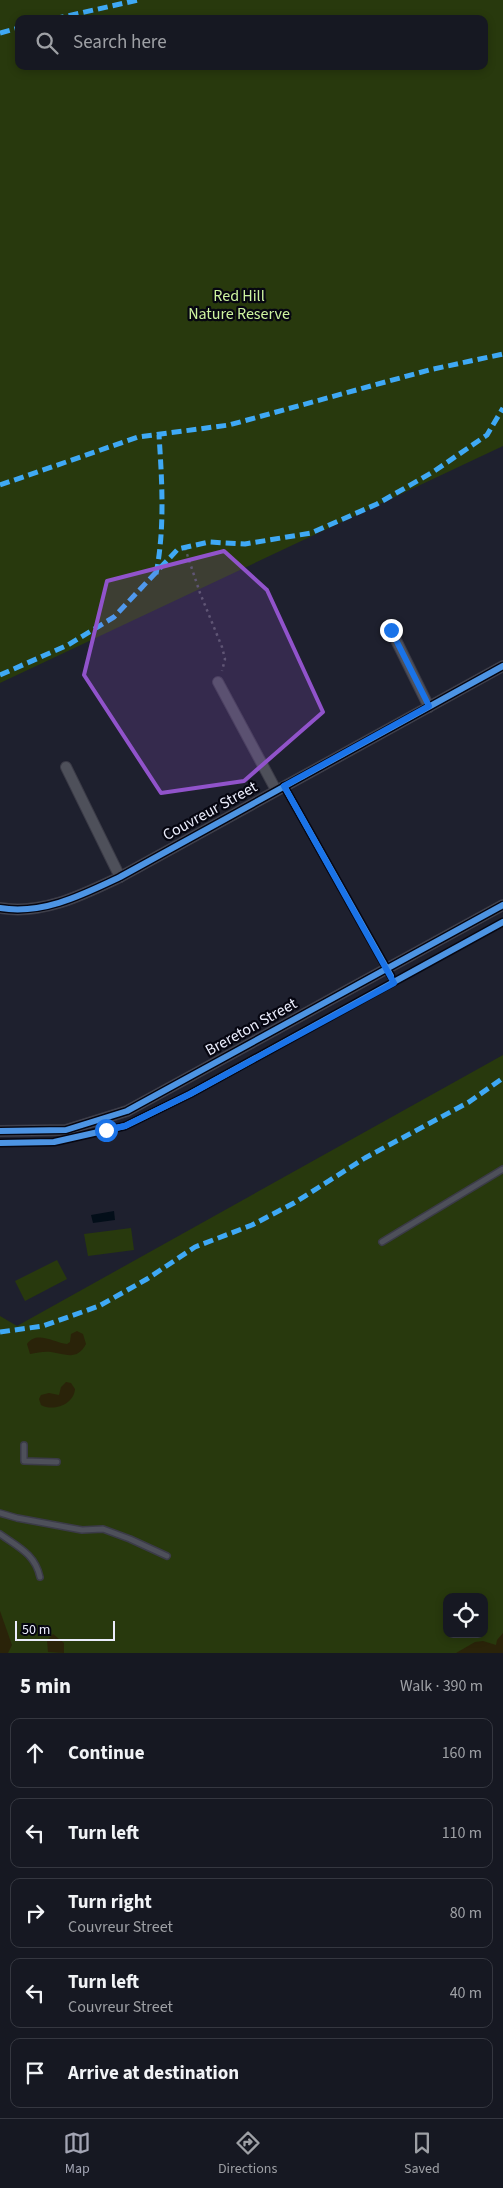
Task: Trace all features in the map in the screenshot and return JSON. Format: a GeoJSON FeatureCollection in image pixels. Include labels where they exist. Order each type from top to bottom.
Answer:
{"type":"FeatureCollection","features":[{"type":"Feature","properties":{"kind":"street"},"geometry":{"type":"LineString","coordinates":[[391,630],[429,706]]}},
{"type":"Feature","properties":{"kind":"street","name":"Couvreur Street"},"geometry":{"type":"LineString","coordinates":[[0,908],[15,910],[52,905],[85,894],[120,877],[503,666]]}},
{"type":"Feature","properties":{"kind":"street","name":"Couvreur Street"},"geometry":{"type":"LineString","coordinates":[[218,682],[276,790]]}},
{"type":"Feature","properties":{"kind":"street"},"geometry":{"type":"LineString","coordinates":[[66,767],[120,877]]}},
{"type":"Feature","properties":{"kind":"street","name":"Brereton Street"},"geometry":{"type":"LineString","coordinates":[[0,1131],[66,1130],[126,1111],[503,905]]}},
{"type":"Feature","properties":{"kind":"lane"},"geometry":{"type":"LineString","coordinates":[[382,1242],[503,1169]]}},
{"type":"Feature","properties":{"kind":"lane"},"geometry":{"type":"LineString","coordinates":[[24,1445],[24,1461],[56,1462]]}},
{"type":"Feature","properties":{"kind":"lane"},"geometry":{"type":"LineString","coordinates":[[0,1512],[17,1518],[82,1530],[103,1529],[130,1538],[167,1556]]}},
{"type":"Feature","properties":{"kind":"lane"},"geometry":{"type":"LineString","coordinates":[[0,1534],[32,1557],[37,1564],[40,1576]]}},
{"type":"Feature","properties":{"kind":"path"},"geometry":{"type":"LineString","coordinates":[[185,548],[225,659],[218,682]]}},
{"type":"Feature","properties":{"kind":"highlighted area"},"geometry":{"type":"Polygon","coordinates":[[[224,551],[267,590],[323,712],[244,781],[161,793],[84,675],[107,581],[224,551]]]}},
{"type":"Feature","properties":{"kind":"green space","name":"Red Hill Nature Reserve"},"geometry":{"type":"Polygon","coordinates":[[[0,0],[503,0],[503,446],[0,683],[0,0]]]}},
{"type":"Feature","properties":{"kind":"green space"},"geometry":{"type":"Polygon","coordinates":[[[503,1055],[503,1653],[0,1653],[0,1316],[17,1326],[503,1055]]]}},
{"type":"Feature","properties":{"kind":"green space"},"geometry":{"type":"Polygon","coordinates":[[[131,1228],[134,1250],[88,1256],[84,1234],[131,1228]]]}},
{"type":"Feature","properties":{"kind":"green space"},"geometry":{"type":"Polygon","coordinates":[[[57,1260],[67,1279],[25,1301],[15,1281],[57,1260]]]}},
{"type":"Feature","properties":{"kind":"sand"},"geometry":{"type":"Polygon","coordinates":[[[77,1331],[83,1334],[86,1344],[75,1355],[48,1352],[30,1354],[27,1344],[31,1340],[46,1338],[67,1344],[70,1342],[71,1334],[77,1331]]]}},
{"type":"Feature","properties":{"kind":"sand"},"geometry":{"type":"Polygon","coordinates":[[[66,1382],[71,1383],[75,1389],[71,1399],[63,1405],[52,1408],[41,1405],[39,1399],[41,1395],[49,1393],[59,1395],[61,1387],[66,1382]]]}},
{"type":"Feature","properties":{"kind":"sand"},"geometry":{"type":"Polygon","coordinates":[[[0,1611],[12,1645],[8,1653],[0,1653],[0,1611]]]}},
{"type":"Feature","properties":{"kind":"sand"},"geometry":{"type":"Polygon","coordinates":[[[503,1633],[503,1653],[456,1653],[475,1642],[483,1641],[496,1645],[497,1640],[503,1633]]]}},
{"type":"Feature","properties":{"kind":"sand"},"geometry":{"type":"Polygon","coordinates":[[[53,1634],[64,1643],[64,1653],[48,1652],[47,1640],[53,1634]]]}},
{"type":"Feature","properties":{"kind":"shaded area"},"geometry":{"type":"Polygon","coordinates":[[[114,1211],[115,1220],[93,1223],[91,1215],[114,1211]]]}},
{"type":"Feature","properties":{"kind":"marked path"},"geometry":{"type":"LineString","coordinates":[[72,15],[138,0]]}},
{"type":"Feature","properties":{"kind":"marked path"},"geometry":{"type":"LineString","coordinates":[[0,33],[15,29]]}},
{"type":"Feature","properties":{"kind":"marked path"},"geometry":{"type":"LineString","coordinates":[[0,485],[138,437],[229,425],[429,370],[503,354]]}},
{"type":"Feature","properties":{"kind":"marked path"},"geometry":{"type":"LineString","coordinates":[[0,675],[68,645],[114,617],[178,549],[209,542],[245,544],[311,533],[377,504],[433,472],[487,435],[503,408]]}},
{"type":"Feature","properties":{"kind":"marked path"},"geometry":{"type":"LineString","coordinates":[[156,574],[162,522],[159,435]]}},
{"type":"Feature","properties":{"kind":"marked path"},"geometry":{"type":"LineString","coordinates":[[0,1332],[43,1326],[99,1306],[147,1279],[195,1247],[252,1225],[294,1203],[365,1158],[469,1102],[503,1078]]}},
{"type":"Feature","properties":{"kind":"cycle path"},"geometry":{"type":"LineString","coordinates":[[0,908],[32,909],[47,906],[77,897],[120,877],[503,666]]}},
{"type":"Feature","properties":{"kind":"cycle path"},"geometry":{"type":"LineString","coordinates":[[284,786],[391,976]]}},
{"type":"Feature","properties":{"kind":"cycle path"},"geometry":{"type":"LineString","coordinates":[[0,1131],[66,1130],[127,1111],[503,905]]}},
{"type":"Feature","properties":{"kind":"cycle path"},"geometry":{"type":"LineString","coordinates":[[0,1143],[54,1142],[125,1126],[190,1094],[503,922]]}},
{"type":"Feature","properties":{"kind":"route"},"geometry":{"type":"LineString","coordinates":[[106,1130],[125,1126],[190,1094],[394,983],[284,786],[429,706],[391,630]]}}]}
